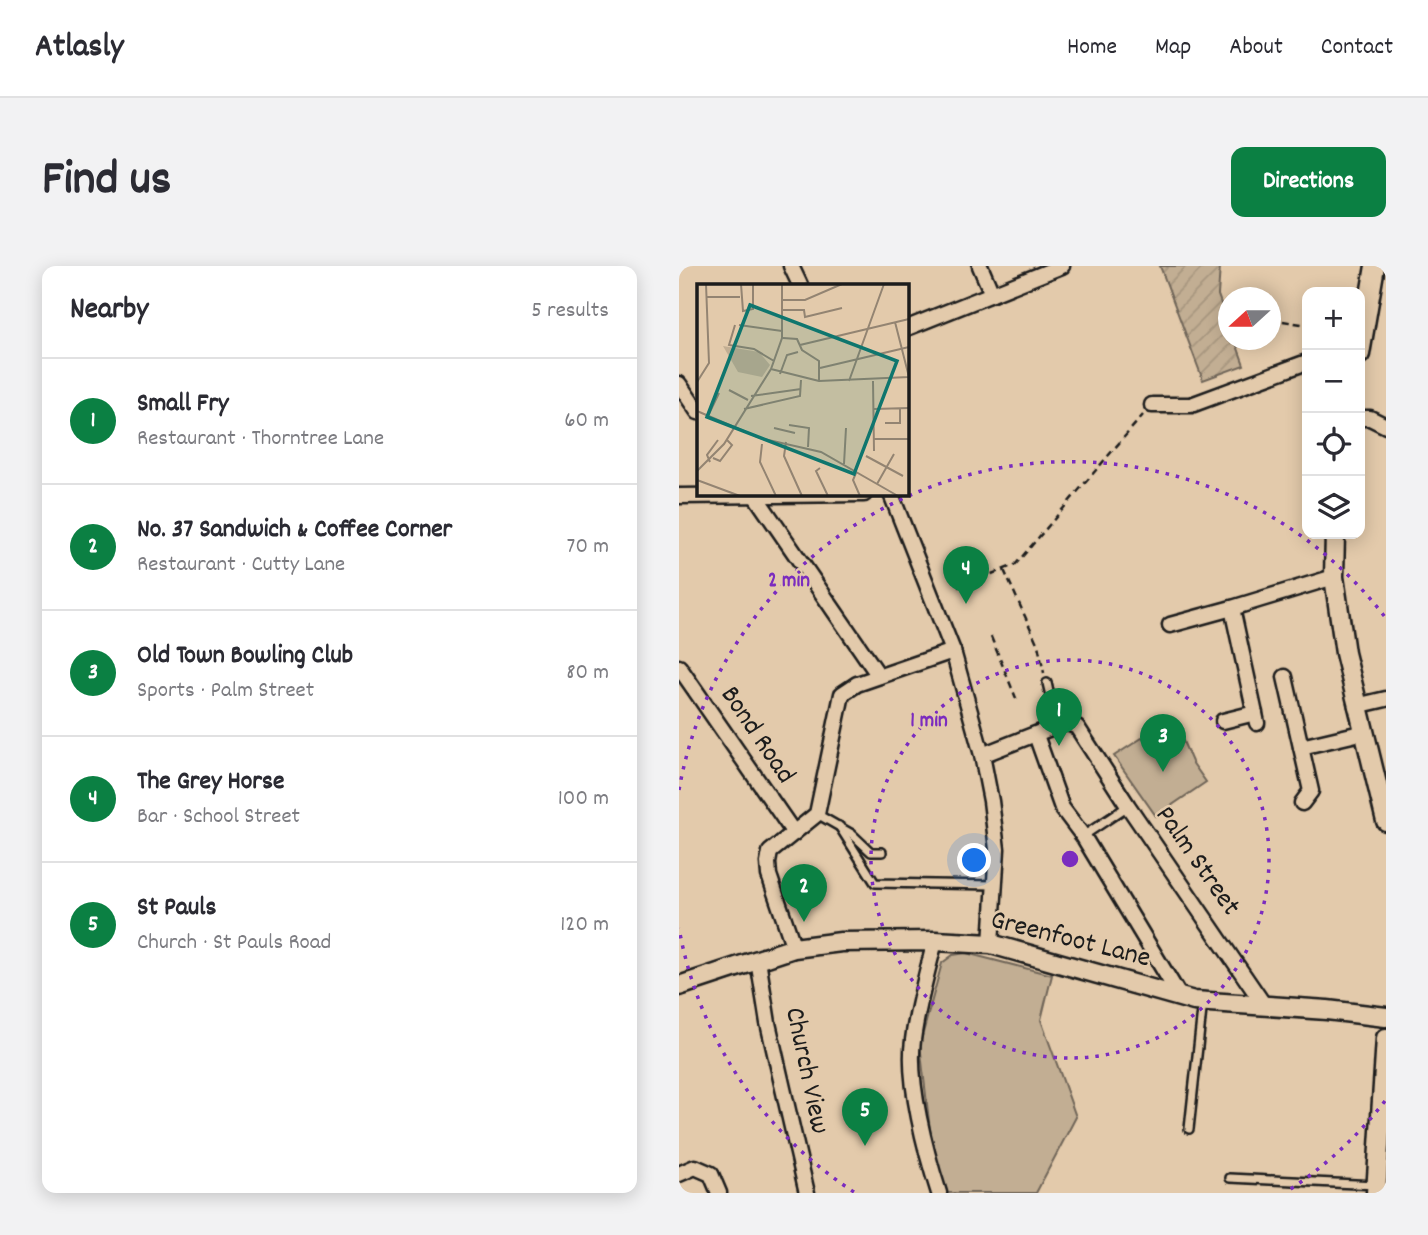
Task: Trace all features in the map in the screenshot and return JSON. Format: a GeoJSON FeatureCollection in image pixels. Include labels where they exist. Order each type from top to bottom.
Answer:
{"type":"FeatureCollection","features":[{"type":"Feature","properties":{"kind":"street"},"geometry":{"type":"LineString","coordinates":[[790,266],[799,284]]}},
{"type":"Feature","properties":{"kind":"street"},"geometry":{"type":"LineString","coordinates":[[980,266],[992,294]]}},
{"type":"Feature","properties":{"kind":"street"},"geometry":{"type":"LineString","coordinates":[[908,328],[1062,266]]}},
{"type":"Feature","properties":{"kind":"street"},"geometry":{"type":"LineString","coordinates":[[1365,319],[1375,266]]}},
{"type":"Feature","properties":{"kind":"street"},"geometry":{"type":"LineString","coordinates":[[1152,405],[1191,405],[1302,364]]}},
{"type":"Feature","properties":{"kind":"street"},"geometry":{"type":"LineString","coordinates":[[679,384],[697,411]]}},
{"type":"Feature","properties":{"kind":"street"},"geometry":{"type":"LineString","coordinates":[[1365,418],[1386,426]]}},
{"type":"Feature","properties":{"kind":"street"},"geometry":{"type":"LineString","coordinates":[[679,496],[717,495]]}},
{"type":"Feature","properties":{"kind":"street"},"geometry":{"type":"LineString","coordinates":[[756,495],[879,676]]}},
{"type":"Feature","properties":{"kind":"street"},"geometry":{"type":"LineString","coordinates":[[891,495],[953,651],[982,755],[997,849],[991,944]]}},
{"type":"Feature","properties":{"kind":"street"},"geometry":{"type":"LineString","coordinates":[[1335,539],[1334,578],[1345,653],[1386,821]]}},
{"type":"Feature","properties":{"kind":"street"},"geometry":{"type":"LineString","coordinates":[[1170,625],[1334,578]]}},
{"type":"Feature","properties":{"kind":"street"},"geometry":{"type":"LineString","coordinates":[[1223,721],[1256,718],[1232,608]]}},
{"type":"Feature","properties":{"kind":"street"},"geometry":{"type":"LineString","coordinates":[[794,948],[769,875],[770,852],[817,814],[842,694],[857,684],[953,651]]}},
{"type":"Feature","properties":{"kind":"street","name":"Bond Road"},"geometry":{"type":"LineString","coordinates":[[679,667],[793,834]]}},
{"type":"Feature","properties":{"kind":"street"},"geometry":{"type":"LineString","coordinates":[[1285,677],[1311,791],[1302,803]]}},
{"type":"Feature","properties":{"kind":"street"},"geometry":{"type":"LineString","coordinates":[[1356,706],[1386,699]]}},
{"type":"Feature","properties":{"kind":"street","name":"Palm Street"},"geometry":{"type":"LineString","coordinates":[[1057,726],[1066,722],[1077,727],[1264,1005]]}},
{"type":"Feature","properties":{"kind":"street"},"geometry":{"type":"LineString","coordinates":[[982,755],[1057,726]]}},
{"type":"Feature","properties":{"kind":"street"},"geometry":{"type":"LineString","coordinates":[[1301,747],[1364,732]]}},
{"type":"Feature","properties":{"kind":"street"},"geometry":{"type":"LineString","coordinates":[[1036,736],[1062,808],[1083,836],[1180,997]]}},
{"type":"Feature","properties":{"kind":"street"},"geometry":{"type":"LineString","coordinates":[[935,941],[912,1042],[913,1076],[925,1149],[939,1193]]}},
{"type":"Feature","properties":{"kind":"street","name":"Greenfoot Lane"},"geometry":{"type":"LineString","coordinates":[[679,986],[794,948],[841,942],[935,941],[991,944],[1180,997],[1203,1001],[1386,1017]]}},
{"type":"Feature","properties":{"kind":"street","name":"Church View"},"geometry":{"type":"LineString","coordinates":[[758,960],[768,1023],[807,1193]]}},
{"type":"Feature","properties":{"kind":"street"},"geometry":{"type":"LineString","coordinates":[[1376,1189],[1386,1038]]}},
{"type":"Feature","properties":{"kind":"street"},"geometry":{"type":"LineString","coordinates":[[679,1174],[695,1167],[711,1174],[719,1193]]}},
{"type":"Feature","properties":{"kind":"lane"},"geometry":{"type":"LineString","coordinates":[[1047,683],[1057,726]]}},
{"type":"Feature","properties":{"kind":"lane"},"geometry":{"type":"LineString","coordinates":[[1083,836],[1128,806]]}},
{"type":"Feature","properties":{"kind":"lane"},"geometry":{"type":"LineString","coordinates":[[817,814],[852,834],[871,852],[882,852]]}},
{"type":"Feature","properties":{"kind":"lane"},"geometry":{"type":"LineString","coordinates":[[839,826],[875,883],[995,885]]}},
{"type":"Feature","properties":{"kind":"lane"},"geometry":{"type":"LineString","coordinates":[[1189,1129],[1203,1001]]}},
{"type":"Feature","properties":{"kind":"lane"},"geometry":{"type":"LineString","coordinates":[[1230,1178],[1376,1189]]}},
{"type":"Feature","properties":{"kind":"path"},"geometry":{"type":"LineString","coordinates":[[1281,321],[1302,324]]}},
{"type":"Feature","properties":{"kind":"path"},"geometry":{"type":"LineString","coordinates":[[958,587],[1014,565],[1152,405]]}},
{"type":"Feature","properties":{"kind":"path"},"geometry":{"type":"LineString","coordinates":[[1004,570],[1038,645],[1047,683]]}},
{"type":"Feature","properties":{"kind":"path"},"geometry":{"type":"LineString","coordinates":[[991,637],[1018,703]]}},
{"type":"Feature","properties":{"kind":"shaded area"},"geometry":{"type":"Polygon","coordinates":[[[1160,266],[1220,266],[1218,350],[1239,350],[1244,365],[1203,380],[1160,266]]]}},
{"type":"Feature","properties":{"kind":"shaded area"},"geometry":{"type":"Polygon","coordinates":[[[1173,718],[1192,762],[1206,782],[1156,816],[1114,756],[1173,718]]]}},
{"type":"Feature","properties":{"kind":"shaded area"},"geometry":{"type":"Polygon","coordinates":[[[966,953],[1052,975],[1041,1020],[1076,1117],[1036,1193],[946,1193],[932,1147],[920,1044],[942,963],[953,955],[966,953]]]}},
{"type":"Feature","properties":{"kind":"place","name":"The Grey Horse"},"geometry":{"type":"Point","coordinates":[966,604]}},
{"type":"Feature","properties":{"kind":"place","name":"Small Fry"},"geometry":{"type":"Point","coordinates":[1059,746]}},
{"type":"Feature","properties":{"kind":"place","name":"Old Town Bowling Club"},"geometry":{"type":"Point","coordinates":[1163,772]}},
{"type":"Feature","properties":{"kind":"place","name":"No. 37 Sandwich & Coffee Corner"},"geometry":{"type":"Point","coordinates":[804,922]}},
{"type":"Feature","properties":{"kind":"place","name":"St Pauls"},"geometry":{"type":"Point","coordinates":[865,1146]}}]}
